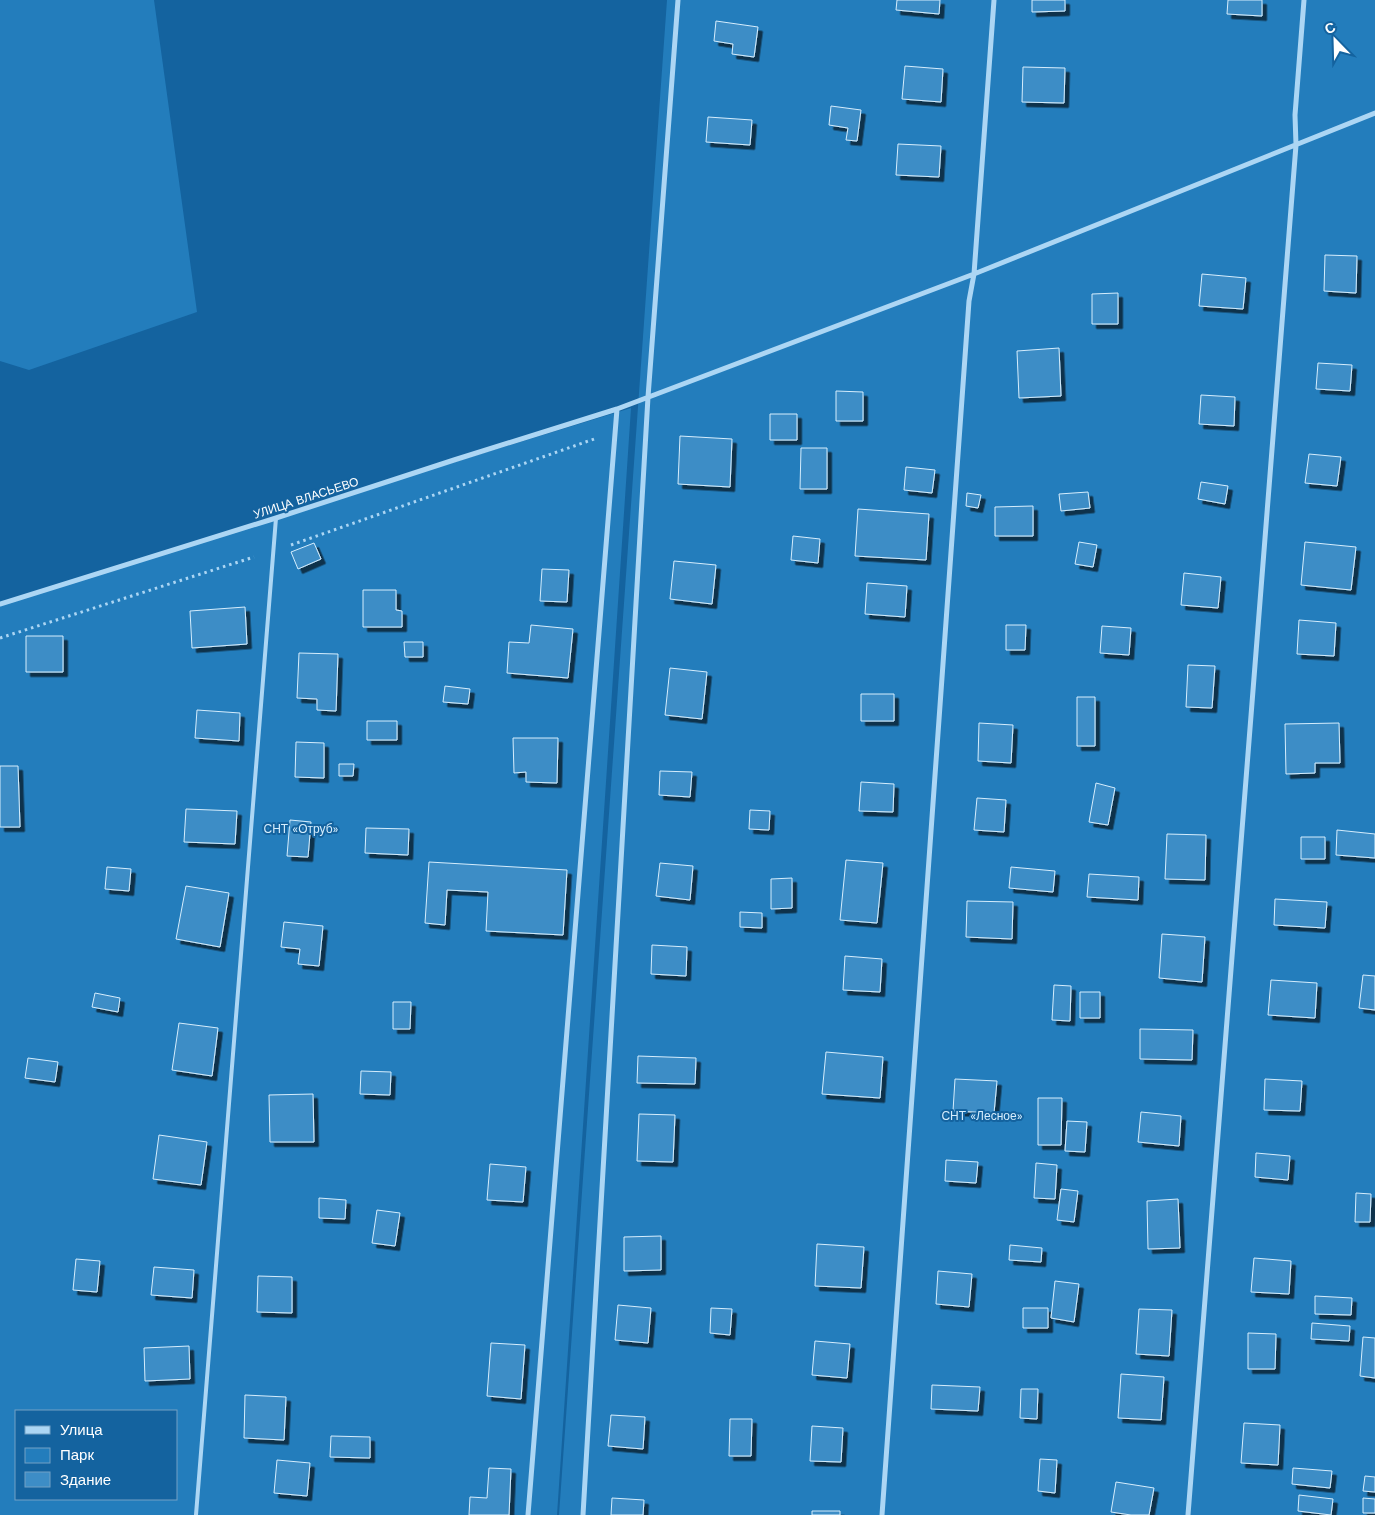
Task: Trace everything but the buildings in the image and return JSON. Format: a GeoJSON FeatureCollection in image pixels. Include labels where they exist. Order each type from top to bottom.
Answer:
{"type":"FeatureCollection","features":[{"type":"Feature","properties":{"kind":"street"},"geometry":{"type":"LineString","coordinates":[[583,1515],[648,397],[678,0]]}},
{"type":"Feature","properties":{"kind":"street"},"geometry":{"type":"LineString","coordinates":[[882,1515],[968,321],[974,274],[994,0]]}},
{"type":"Feature","properties":{"kind":"street"},"geometry":{"type":"LineString","coordinates":[[1188,1515],[1296,145],[1295,115],[1304,0]]}},
{"type":"Feature","properties":{"kind":"street","name":"УЛИЦА ВЛАСЬЕВО"},"geometry":{"type":"LineString","coordinates":[[0,604],[617,409],[974,274],[1375,113]]}},
{"type":"Feature","properties":{"kind":"street"},"geometry":{"type":"LineString","coordinates":[[528,1515],[617,409]]}},
{"type":"Feature","properties":{"kind":"lane"},"geometry":{"type":"LineString","coordinates":[[196,1515],[276,518]]}},
{"type":"Feature","properties":{"kind":"green space"},"geometry":{"type":"Polygon","coordinates":[[[0,0],[154,0],[197,312],[29,370],[0,361],[0,0]]]}},
{"type":"Feature","properties":{"kind":"green space","name":"СНТ «Лесное»"},"geometry":{"type":"Polygon","coordinates":[[[667,0],[1375,0],[1375,1515],[559,1515],[667,0]]]}},
{"type":"Feature","properties":{"kind":"green space","name":"СНТ «Отруб»"},"geometry":{"type":"Polygon","coordinates":[[[631,408],[557,1515],[0,1515],[0,604],[631,408]]]}}]}
